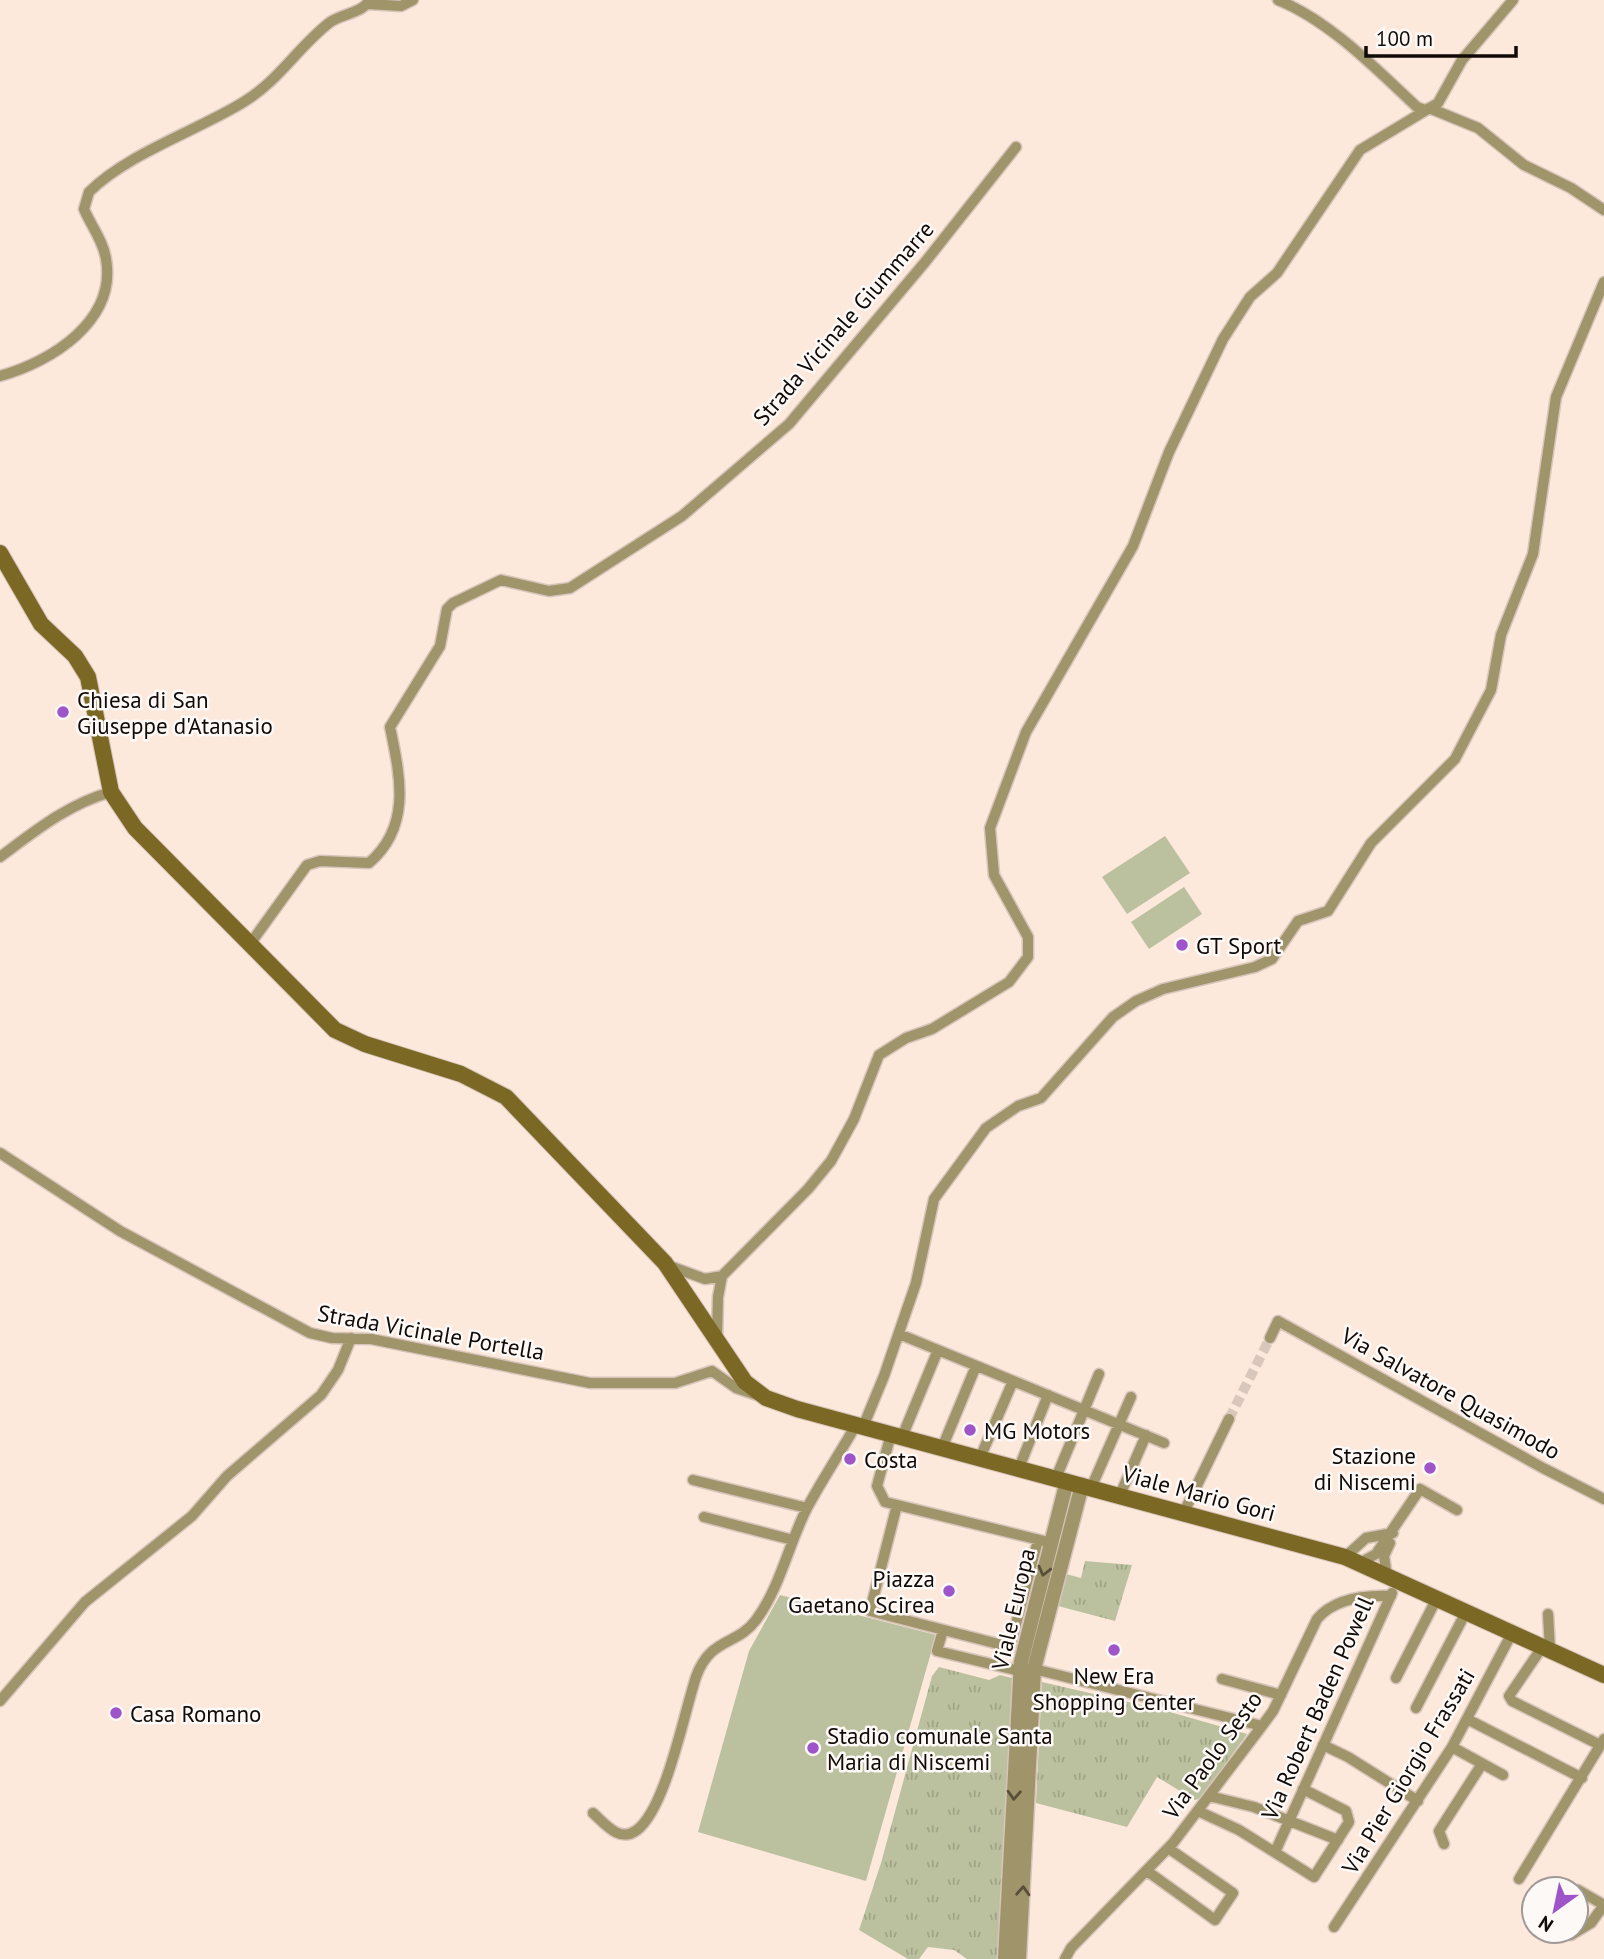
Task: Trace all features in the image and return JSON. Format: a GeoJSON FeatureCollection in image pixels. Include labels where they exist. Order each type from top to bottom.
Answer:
{"type":"FeatureCollection","features":[{"type":"Feature","properties":{"kind":"main road"},"geometry":{"type":"LineString","coordinates":[[0,553],[34,615],[75,656],[88,677],[111,792],[135,828],[335,1030],[365,1044],[461,1074],[506,1097],[665,1264],[745,1382],[766,1398]]}},
{"type":"Feature","properties":{"kind":"main road","name":"Viale Mario Gori"},"geometry":{"type":"LineString","coordinates":[[766,1398],[860,1426],[1184,1512],[1359,1563],[1604,1675]]}},
{"type":"Feature","properties":{"kind":"street"},"geometry":{"type":"LineString","coordinates":[[0,376],[24,369],[56,351],[94,318],[98,311],[105,288],[107,262],[99,237],[84,209],[89,192],[141,156],[240,105],[271,84],[331,21],[369,2],[401,6],[413,0]]}},
{"type":"Feature","properties":{"kind":"street"},"geometry":{"type":"LineString","coordinates":[[1278,0],[1304,10],[1333,32],[1416,107],[1478,128],[1530,169],[1571,188],[1604,210]]}},
{"type":"Feature","properties":{"kind":"street"},"geometry":{"type":"LineString","coordinates":[[718,1341],[718,1297],[722,1276],[831,1161],[849,1130],[879,1055],[906,1038],[932,1029],[1009,982],[1028,957],[1028,937],[1000,890],[990,849],[990,828],[1026,732],[1133,546],[1169,452],[1223,339],[1250,297],[1277,273],[1360,150],[1427,109],[1446,92],[1462,60],[1513,0]]}},
{"type":"Feature","properties":{"kind":"street","name":"Strada Vicinale Giummarre"},"geometry":{"type":"LineString","coordinates":[[250,944],[307,865],[320,861],[369,863],[384,849],[398,814],[402,788],[390,727],[440,646],[447,609],[501,580],[549,590],[570,588],[692,508],[789,425],[1016,148]]}},
{"type":"Feature","properties":{"kind":"street"},"geometry":{"type":"LineString","coordinates":[[593,1813],[613,1832],[624,1836],[636,1832],[644,1824],[668,1771],[698,1673],[713,1649],[756,1620],[807,1508],[860,1426],[899,1334],[916,1283],[934,1199],[986,1128],[1018,1106],[1041,1098],[1113,1017],[1136,1001],[1163,989],[1255,967],[1272,959],[1298,921],[1328,911],[1371,843],[1455,759],[1465,745],[1491,690],[1501,635],[1532,554],[1556,397],[1604,282]]}},
{"type":"Feature","properties":{"kind":"street"},"geometry":{"type":"LineString","coordinates":[[0,857],[58,814],[90,798],[111,792]]}},
{"type":"Feature","properties":{"kind":"street","name":"Strada Vicinale Portella"},"geometry":{"type":"LineString","coordinates":[[0,1153],[120,1231],[285,1322],[310,1333],[371,1339],[590,1383],[675,1383],[712,1371],[736,1388],[766,1398]]}},
{"type":"Feature","properties":{"kind":"street"},"geometry":{"type":"LineString","coordinates":[[665,1264],[705,1279],[722,1276]]}},
{"type":"Feature","properties":{"kind":"street","name":"Via Salvatore Quasimodo"},"geometry":{"type":"LineString","coordinates":[[1270,1338],[1278,1321],[1604,1499]]}},
{"type":"Feature","properties":{"kind":"street"},"geometry":{"type":"LineString","coordinates":[[899,1334],[1164,1443]]}},
{"type":"Feature","properties":{"kind":"street"},"geometry":{"type":"LineString","coordinates":[[0,1702],[85,1602],[192,1516],[227,1476],[321,1395],[338,1370],[351,1338]]}},
{"type":"Feature","properties":{"kind":"street"},"geometry":{"type":"LineString","coordinates":[[897,1505],[870,1611],[1010,1647],[1045,1541],[885,1502],[877,1486],[897,1436],[938,1350]]}},
{"type":"Feature","properties":{"kind":"street"},"geometry":{"type":"LineString","coordinates":[[942,1448],[976,1366]]}},
{"type":"Feature","properties":{"kind":"street"},"geometry":{"type":"LineString","coordinates":[[1074,1483],[1084,1410],[1099,1374]]}},
{"type":"Feature","properties":{"kind":"street"},"geometry":{"type":"LineString","coordinates":[[980,1458],[1013,1381]]}},
{"type":"Feature","properties":{"kind":"street"},"geometry":{"type":"LineString","coordinates":[[1019,1468],[1048,1395]]}},
{"type":"Feature","properties":{"kind":"street"},"geometry":{"type":"LineString","coordinates":[[1074,1483],[1119,1424],[1131,1397]]}},
{"type":"Feature","properties":{"kind":"street"},"geometry":{"type":"LineString","coordinates":[[1184,1512],[1228,1419]]}},
{"type":"Feature","properties":{"kind":"street"},"geometry":{"type":"LineString","coordinates":[[1120,1495],[1146,1435]]}},
{"type":"Feature","properties":{"kind":"street"},"geometry":{"type":"LineString","coordinates":[[693,1480],[807,1508]]}},
{"type":"Feature","properties":{"kind":"street","name":"Viale Europa"},"geometry":{"type":"LineString","coordinates":[[1005,1959],[1027,1670],[1045,1541],[1074,1483]]}},
{"type":"Feature","properties":{"kind":"street","name":"Viale Europa"},"geometry":{"type":"LineString","coordinates":[[1019,1959],[1027,1670],[1074,1483]]}},
{"type":"Feature","properties":{"kind":"street"},"geometry":{"type":"LineString","coordinates":[[1392,1579],[1384,1556],[1393,1533],[1420,1489],[1457,1510]]}},
{"type":"Feature","properties":{"kind":"street"},"geometry":{"type":"LineString","coordinates":[[704,1517],[793,1540]]}},
{"type":"Feature","properties":{"kind":"street"},"geometry":{"type":"LineString","coordinates":[[1359,1563],[1359,1543],[1393,1533]]}},
{"type":"Feature","properties":{"kind":"street"},"geometry":{"type":"LineString","coordinates":[[1359,1563],[1393,1533]]}},
{"type":"Feature","properties":{"kind":"street"},"geometry":{"type":"LineString","coordinates":[[1359,1563],[1375,1537]]}},
{"type":"Feature","properties":{"kind":"street","name":"Via Robert Baden Powell"},"geometry":{"type":"LineString","coordinates":[[1275,1852],[1391,1596],[1392,1579]]}},
{"type":"Feature","properties":{"kind":"street","name":"Via Paolo Sesto"},"geometry":{"type":"LineString","coordinates":[[1065,1959],[1071,1948],[1168,1848],[1262,1726],[1317,1619],[1327,1608],[1369,1595],[1391,1596]]}},
{"type":"Feature","properties":{"kind":"street"},"geometry":{"type":"LineString","coordinates":[[1396,1678],[1437,1598]]}},
{"type":"Feature","properties":{"kind":"street"},"geometry":{"type":"LineString","coordinates":[[1416,1708],[1466,1612]]}},
{"type":"Feature","properties":{"kind":"street"},"geometry":{"type":"LineString","coordinates":[[1519,1879],[1602,1742],[1512,1701],[1509,1696],[1546,1647],[1548,1614]]}},
{"type":"Feature","properties":{"kind":"street"},"geometry":{"type":"LineString","coordinates":[[943,1630],[937,1651],[1262,1726]]}},
{"type":"Feature","properties":{"kind":"street","name":"Via Pier Giorgio Frassati"},"geometry":{"type":"LineString","coordinates":[[1335,1927],[1452,1747],[1512,1633]]}},
{"type":"Feature","properties":{"kind":"street"},"geometry":{"type":"LineString","coordinates":[[1222,1679],[1280,1695]]}},
{"type":"Feature","properties":{"kind":"street"},"geometry":{"type":"LineString","coordinates":[[1468,1719],[1582,1778]]}},
{"type":"Feature","properties":{"kind":"street"},"geometry":{"type":"LineString","coordinates":[[1323,1745],[1348,1756],[1418,1801]]}},
{"type":"Feature","properties":{"kind":"street"},"geometry":{"type":"LineString","coordinates":[[1452,1747],[1503,1776]]}},
{"type":"Feature","properties":{"kind":"street"},"geometry":{"type":"LineString","coordinates":[[1444,1844],[1439,1831],[1482,1764]]}},
{"type":"Feature","properties":{"kind":"street"},"geometry":{"type":"LineString","coordinates":[[1198,1811],[1220,1819],[1314,1877],[1349,1822],[1346,1811],[1303,1789]]}},
{"type":"Feature","properties":{"kind":"street"},"geometry":{"type":"LineString","coordinates":[[1209,1796],[1289,1821],[1338,1840]]}},
{"type":"Feature","properties":{"kind":"street"},"geometry":{"type":"LineString","coordinates":[[1147,1871],[1215,1920],[1233,1893],[1168,1848]]}},
{"type":"Feature","properties":{"kind":"street"},"geometry":{"type":"LineString","coordinates":[[1590,1924],[1604,1905]]}},
{"type":"Feature","properties":{"kind":"green space"},"geometry":{"type":"Polygon","coordinates":[[[1165,836],[1190,873],[1127,914],[1102,877],[1165,836]]]}},
{"type":"Feature","properties":{"kind":"green space"},"geometry":{"type":"Polygon","coordinates":[[[1184,887],[1202,914],[1149,949],[1131,922],[1184,887]]]}},
{"type":"Feature","properties":{"kind":"green space"},"geometry":{"type":"Polygon","coordinates":[[[1085,1561],[1132,1565],[1115,1621],[1058,1606],[1066,1574],[1081,1578],[1085,1561]]]}},
{"type":"Feature","properties":{"kind":"green space","name":"Stadio comunale Santa Maria di Niscemi"},"geometry":{"type":"Polygon","coordinates":[[[780,1595],[936,1635],[866,1881],[698,1832],[749,1651],[780,1595]]]}},
{"type":"Feature","properties":{"kind":"green space"},"geometry":{"type":"Polygon","coordinates":[[[939,1667],[989,1680],[1000,1675],[1012,1678],[998,1959],[967,1959],[954,1950],[928,1947],[919,1959],[908,1959],[859,1930],[881,1863],[932,1676],[939,1667]]]}},
{"type":"Feature","properties":{"kind":"green space"},"geometry":{"type":"Polygon","coordinates":[[[1042,1682],[1163,1710],[1247,1734],[1201,1798],[1195,1800],[1157,1777],[1127,1827],[1036,1803],[1042,1682]]]}},
{"type":"Feature","properties":{"kind":"tunnel"},"geometry":{"type":"LineString","coordinates":[[1229,1419],[1270,1338]]}},
{"type":"Feature","properties":{"kind":"place","name":"Chiesa di San Giuseppe d'Atanasio"},"geometry":{"type":"Point","coordinates":[63,712]}},
{"type":"Feature","properties":{"kind":"place","name":"GT Sport"},"geometry":{"type":"Point","coordinates":[1182,945]}},
{"type":"Feature","properties":{"kind":"place","name":"MG Motors"},"geometry":{"type":"Point","coordinates":[970,1430]}},
{"type":"Feature","properties":{"kind":"place","name":"Costa"},"geometry":{"type":"Point","coordinates":[850,1459]}},
{"type":"Feature","properties":{"kind":"place","name":"Stazione di Niscemi"},"geometry":{"type":"Point","coordinates":[1430,1468]}},
{"type":"Feature","properties":{"kind":"place","name":"Piazza Gaetano Scirea"},"geometry":{"type":"Point","coordinates":[949,1591]}},
{"type":"Feature","properties":{"kind":"place","name":"New Era Shopping Center"},"geometry":{"type":"Point","coordinates":[1114,1650]}},
{"type":"Feature","properties":{"kind":"place","name":"Casa Romano"},"geometry":{"type":"Point","coordinates":[116,1713]}},
{"type":"Feature","properties":{"kind":"place","name":"Stadio comunale Santa Maria di Niscemi"},"geometry":{"type":"Point","coordinates":[813,1748]}}]}
